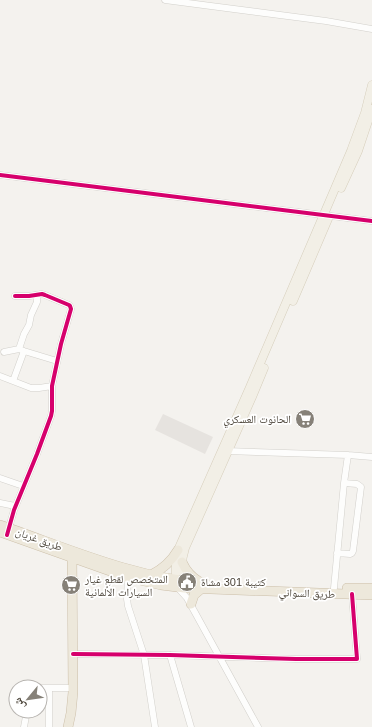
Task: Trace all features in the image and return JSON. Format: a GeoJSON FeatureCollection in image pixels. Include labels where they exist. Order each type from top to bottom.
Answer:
{"type":"FeatureCollection","features":[{"type":"Feature","properties":{"kind":"highway","name":"طريق غريان"},"geometry":{"type":"LineString","coordinates":[[4,530],[75,556]]}},
{"type":"Feature","properties":{"kind":"highway"},"geometry":{"type":"LineString","coordinates":[[150,575],[164,567],[178,550]]}},
{"type":"Feature","properties":{"kind":"highway"},"geometry":{"type":"LineString","coordinates":[[73,727],[78,691],[73,578],[75,556]]}},
{"type":"Feature","properties":{"kind":"highway","name":"طريق السواني"},"geometry":{"type":"LineString","coordinates":[[75,556],[161,585],[181,584],[372,595]]}},
{"type":"Feature","properties":{"kind":"highway"},"geometry":{"type":"LineString","coordinates":[[182,562],[184,568],[202,586],[189,601]]}},
{"type":"Feature","properties":{"kind":"highway","name":"طريق السواني"},"geometry":{"type":"LineString","coordinates":[[128,573],[150,575],[181,584]]}},
{"type":"Feature","properties":{"kind":"highway","name":"طريق السواني"},"geometry":{"type":"LineString","coordinates":[[202,586],[372,588]]}},
{"type":"Feature","properties":{"kind":"highway"},"geometry":{"type":"LineString","coordinates":[[68,727],[71,713],[76,654]]}},
{"type":"Feature","properties":{"kind":"main road"},"geometry":{"type":"LineString","coordinates":[[181,584],[175,565],[178,550],[252,397],[360,128],[372,85]]}},
{"type":"Feature","properties":{"kind":"main road"},"geometry":{"type":"LineString","coordinates":[[326,215],[358,151],[372,109]]}},
{"type":"Feature","properties":{"kind":"main road"},"geometry":{"type":"LineString","coordinates":[[181,584],[182,562],[185,548],[225,451]]}},
{"type":"Feature","properties":{"kind":"street"},"geometry":{"type":"LineString","coordinates":[[165,0],[326,21],[372,29]]}},
{"type":"Feature","properties":{"kind":"street"},"geometry":{"type":"LineString","coordinates":[[0,175],[372,221]]}},
{"type":"Feature","properties":{"kind":"street"},"geometry":{"type":"LineString","coordinates":[[13,382],[22,350],[24,334],[30,325],[31,315],[37,302],[37,295]]}},
{"type":"Feature","properties":{"kind":"street"},"geometry":{"type":"LineString","coordinates":[[4,530],[37,454],[51,416],[52,386],[70,311],[70,306],[45,295],[15,296]]}},
{"type":"Feature","properties":{"kind":"street"},"geometry":{"type":"LineString","coordinates":[[4,352],[22,350],[57,361]]}},
{"type":"Feature","properties":{"kind":"street"},"geometry":{"type":"LineString","coordinates":[[0,376],[30,388],[52,386]]}},
{"type":"Feature","properties":{"kind":"street"},"geometry":{"type":"LineString","coordinates":[[225,451],[348,455],[372,458]]}},
{"type":"Feature","properties":{"kind":"street"},"geometry":{"type":"LineString","coordinates":[[334,588],[348,455]]}},
{"type":"Feature","properties":{"kind":"street"},"geometry":{"type":"LineString","coordinates":[[0,478],[23,486]]}},
{"type":"Feature","properties":{"kind":"street"},"geometry":{"type":"LineString","coordinates":[[337,553],[352,553],[361,487],[358,484],[344,482]]}},
{"type":"Feature","properties":{"kind":"street"},"geometry":{"type":"LineString","coordinates":[[0,503],[15,506]]}},
{"type":"Feature","properties":{"kind":"street"},"geometry":{"type":"LineString","coordinates":[[128,573],[128,606],[144,655],[155,727]]}},
{"type":"Feature","properties":{"kind":"street"},"geometry":{"type":"LineString","coordinates":[[181,584],[258,727]]}},
{"type":"Feature","properties":{"kind":"street"},"geometry":{"type":"LineString","coordinates":[[76,654],[170,655],[296,660],[357,658],[352,594]]}},
{"type":"Feature","properties":{"kind":"street"},"geometry":{"type":"LineString","coordinates":[[170,655],[190,727]]}},
{"type":"Feature","properties":{"kind":"street"},"geometry":{"type":"LineString","coordinates":[[49,727],[49,688],[73,688]]}},
{"type":"Feature","properties":{"kind":"shaded area"},"geometry":{"type":"Polygon","coordinates":[[[163,414],[213,437],[205,454],[155,430],[163,414]]]}},
{"type":"Feature","properties":{"kind":"cycle path"},"geometry":{"type":"LineString","coordinates":[[0,175],[372,221]]}},
{"type":"Feature","properties":{"kind":"cycle path"},"geometry":{"type":"LineString","coordinates":[[7,535],[14,510],[51,416],[52,386],[61,344],[71,309],[69,305],[42,294],[15,296]]}},
{"type":"Feature","properties":{"kind":"cycle path"},"geometry":{"type":"LineString","coordinates":[[73,654],[357,659],[352,594]]}},
{"type":"Feature","properties":{"kind":"place","name":"الحانوت العسكري"},"geometry":{"type":"Point","coordinates":[305,419]}},
{"type":"Feature","properties":{"kind":"place","name":"كتيبة 301 مشاة"},"geometry":{"type":"Point","coordinates":[187,582]}},
{"type":"Feature","properties":{"kind":"place","name":"المتخصص لقطع غيار السيارات الألمانية"},"geometry":{"type":"Point","coordinates":[71,585]}}]}
